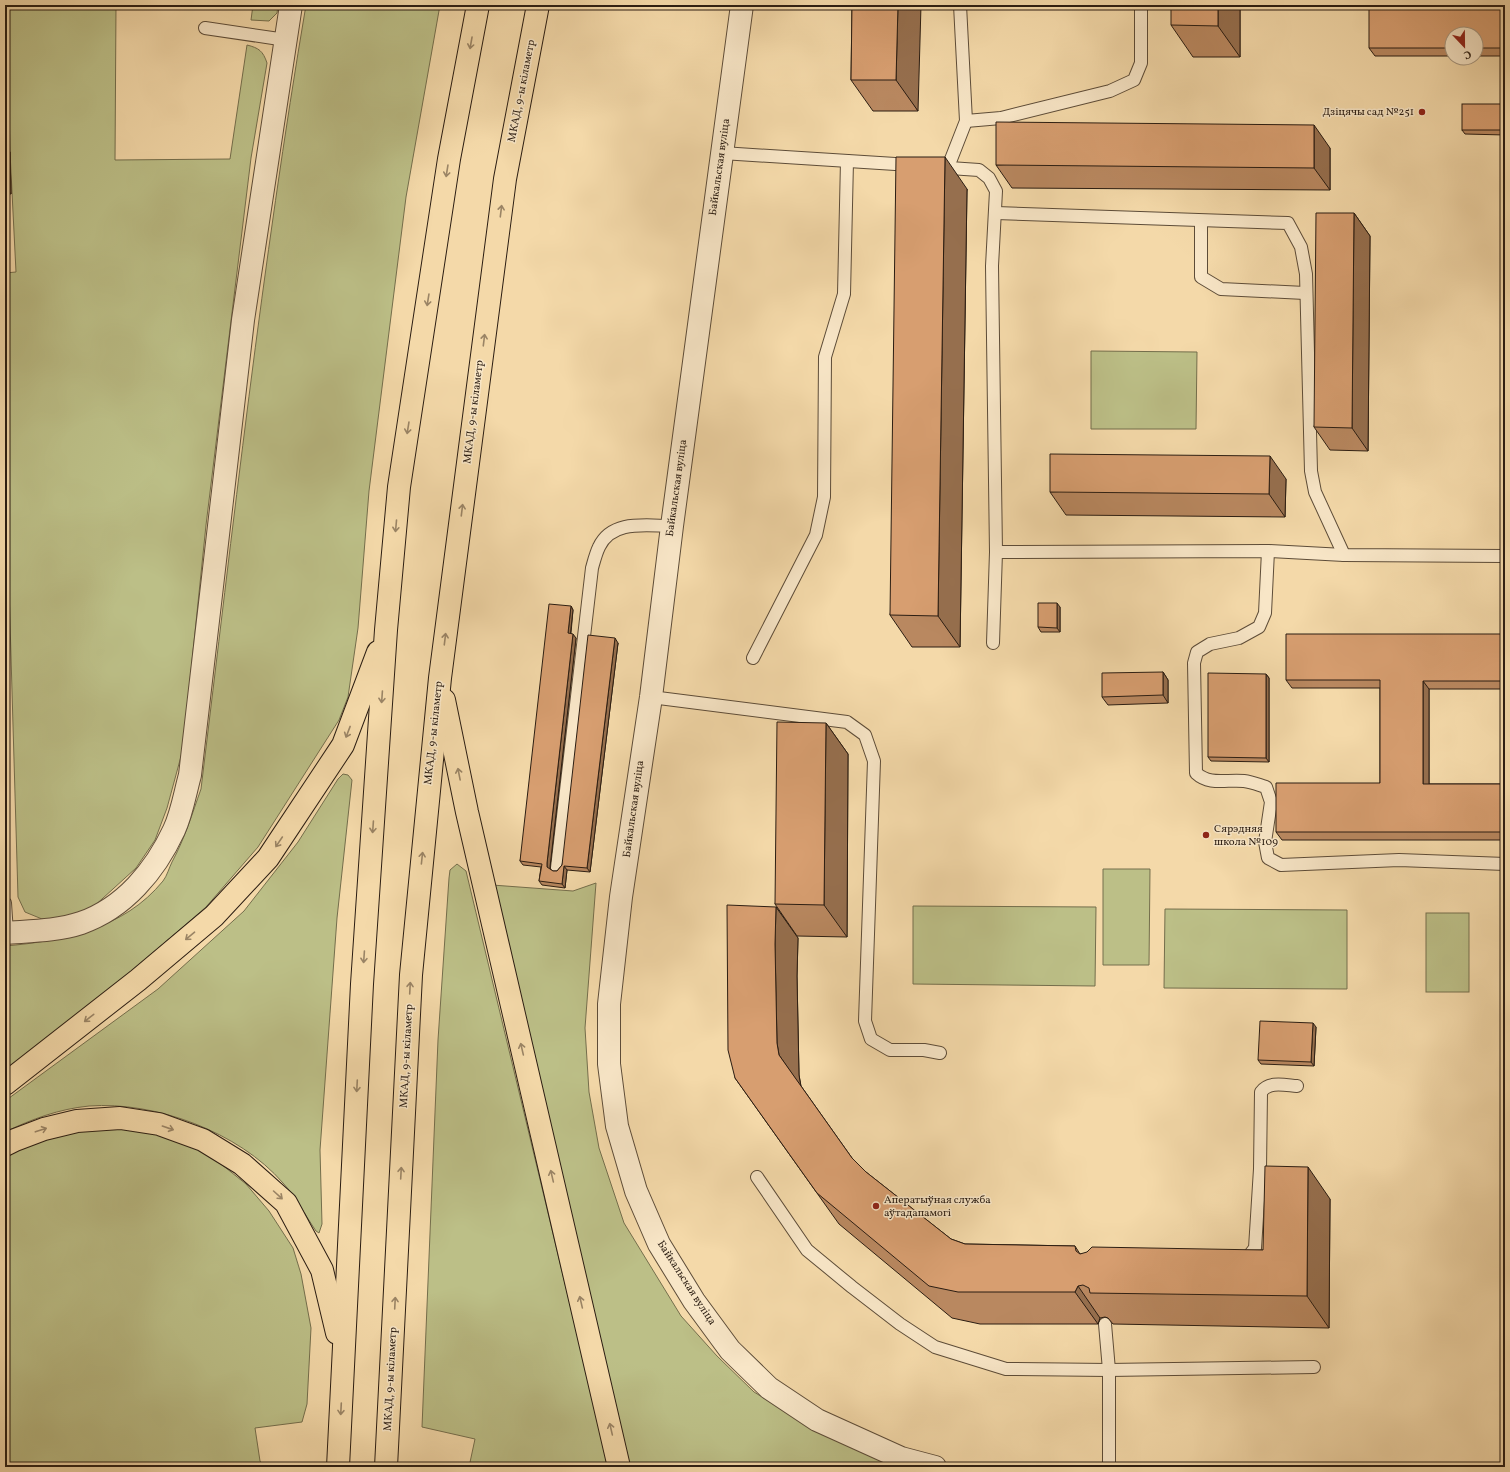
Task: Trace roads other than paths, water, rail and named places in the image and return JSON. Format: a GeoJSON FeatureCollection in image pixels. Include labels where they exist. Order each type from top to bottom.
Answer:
{"type":"FeatureCollection","features":[{"type":"Feature","properties":{"kind":"highway"},"geometry":{"type":"LineString","coordinates":[[338,1461],[362,984],[386,630],[399,487],[449,159],[478,5]]}},
{"type":"Feature","properties":{"kind":"highway","name":"МКАД, 9-ы кіламетр"},"geometry":{"type":"LineString","coordinates":[[386,1461],[411,976],[440,678],[505,179],[538,5]]}},
{"type":"Feature","properties":{"kind":"highway"},"geometry":{"type":"LineString","coordinates":[[5,1084],[138,980],[214,916],[268,858],[343,745],[386,630]]}},
{"type":"Feature","properties":{"kind":"highway"},"geometry":{"type":"LineString","coordinates":[[440,678],[467,812],[619,1467]]}},
{"type":"Feature","properties":{"kind":"highway"},"geometry":{"type":"LineString","coordinates":[[5,1145],[44,1129],[77,1121],[120,1118],[159,1124],[203,1140],[242,1164],[286,1203],[308,1240],[322,1270],[333,1311],[343,1370]]}},
{"type":"Feature","properties":{"kind":"street"},"geometry":{"type":"LineString","coordinates":[[6,933],[47,929],[74,924],[101,914],[117,904],[155,866],[174,829],[190,775],[243,320],[291,5]]}},
{"type":"Feature","properties":{"kind":"street","name":"Байкальская вуліца"},"geometry":{"type":"LineString","coordinates":[[742,5],[672,526],[651,697],[621,897],[609,1004],[609,1064],[617,1126],[636,1191],[659,1244],[694,1301],[730,1350],[769,1388],[824,1424],[902,1458],[935,1467]]}},
{"type":"Feature","properties":{"kind":"lane"},"geometry":{"type":"LineString","coordinates":[[948,167],[966,121],[960,5]]}},
{"type":"Feature","properties":{"kind":"lane"},"geometry":{"type":"LineString","coordinates":[[966,121],[1001,118],[1110,91],[1134,80],[1141,63],[1141,5]]}},
{"type":"Feature","properties":{"kind":"lane"},"geometry":{"type":"LineString","coordinates":[[205,28],[286,40]]}},
{"type":"Feature","properties":{"kind":"lane"},"geometry":{"type":"LineString","coordinates":[[722,153],[948,167],[978,170],[989,178],[996,191],[992,266],[996,552],[993,642]]}},
{"type":"Feature","properties":{"kind":"lane"},"geometry":{"type":"LineString","coordinates":[[753,658],[816,535],[824,497],[825,357],[844,294],[847,161]]}},
{"type":"Feature","properties":{"kind":"lane"},"geometry":{"type":"LineString","coordinates":[[996,213],[1288,223],[1301,247],[1306,274],[1311,471],[1315,492],[1344,555]]}},
{"type":"Feature","properties":{"kind":"lane"},"geometry":{"type":"LineString","coordinates":[[1201,221],[1201,277],[1221,289],[1306,293]]}},
{"type":"Feature","properties":{"kind":"lane"},"geometry":{"type":"LineString","coordinates":[[557,868],[592,568],[599,546],[610,532],[630,526],[672,526]]}},
{"type":"Feature","properties":{"kind":"lane"},"geometry":{"type":"LineString","coordinates":[[996,552],[1268,551],[1344,555],[1505,556]]}},
{"type":"Feature","properties":{"kind":"lane"},"geometry":{"type":"LineString","coordinates":[[1268,551],[1265,613],[1259,627],[1239,638],[1210,644],[1197,652],[1194,663],[1196,773],[1202,779],[1218,782],[1244,781],[1266,787],[1271,802],[1265,842],[1268,858],[1280,865],[1398,860],[1505,864]]}},
{"type":"Feature","properties":{"kind":"lane"},"geometry":{"type":"LineString","coordinates":[[651,697],[847,722],[865,735],[874,760],[865,1021],[872,1039],[890,1050],[924,1050],[940,1053]]}},
{"type":"Feature","properties":{"kind":"lane"},"geometry":{"type":"LineString","coordinates":[[5,903],[6,933]]}},
{"type":"Feature","properties":{"kind":"lane"},"geometry":{"type":"LineString","coordinates":[[1230,1264],[1248,1257],[1255,1248],[1260,1169],[1261,1092],[1264,1088],[1272,1084],[1297,1086]]}},
{"type":"Feature","properties":{"kind":"lane"},"geometry":{"type":"LineString","coordinates":[[757,1177],[807,1250],[900,1324],[935,1347],[1006,1369],[1109,1370],[1314,1367]]}},
{"type":"Feature","properties":{"kind":"lane"},"geometry":{"type":"LineString","coordinates":[[1105,1324],[1109,1370],[1109,1467]]}},
{"type":"Feature","properties":{"kind":"place","name":"Дзіцячы сад №251"},"geometry":{"type":"Point","coordinates":[1422,112]}},
{"type":"Feature","properties":{"kind":"place","name":"Сярэдняя школа №109"},"geometry":{"type":"Point","coordinates":[1206,835]}},
{"type":"Feature","properties":{"kind":"place","name":"Аператыўная служба аўтадапамогі"},"geometry":{"type":"Point","coordinates":[876,1206]}}]}
